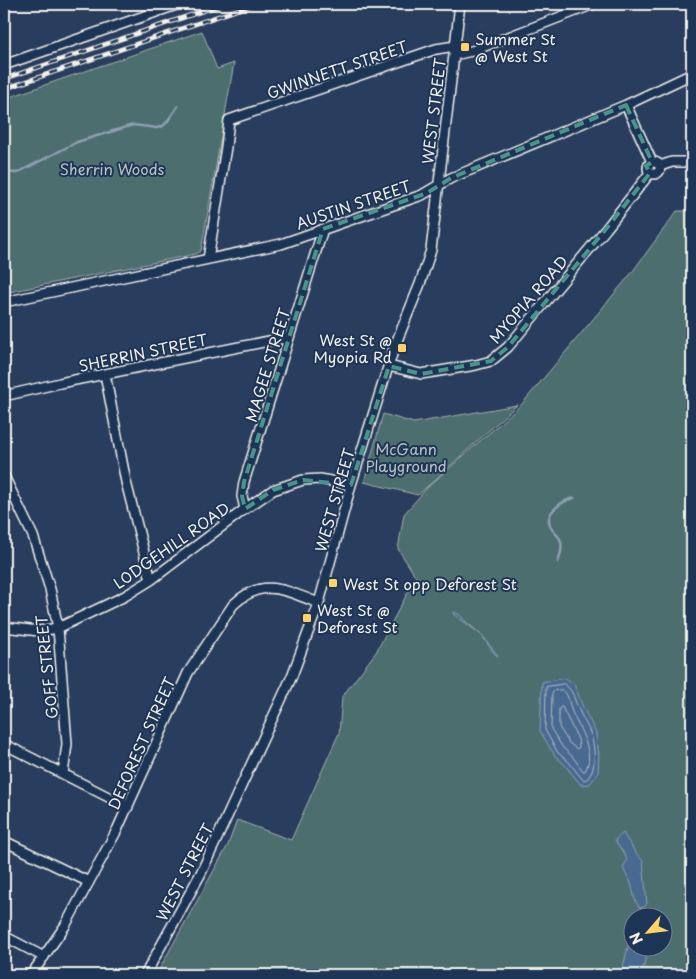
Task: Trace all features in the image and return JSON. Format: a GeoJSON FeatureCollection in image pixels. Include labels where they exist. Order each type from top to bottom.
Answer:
{"type":"FeatureCollection","features":[{"type":"Feature","properties":{"kind":"street"},"geometry":{"type":"LineString","coordinates":[[4,65],[179,4]]}},
{"type":"Feature","properties":{"kind":"street","name":"WEST STREET"},"geometry":{"type":"LineString","coordinates":[[145,975],[205,865],[292,676],[319,603],[352,485],[394,348],[420,284],[431,250],[460,4]]}},
{"type":"Feature","properties":{"kind":"street","name":"GWINNETT STREET"},"geometry":{"type":"LineString","coordinates":[[208,259],[229,120],[436,49],[472,51],[594,4]]}},
{"type":"Feature","properties":{"kind":"street","name":"AUSTIN STREET"},"geometry":{"type":"LineString","coordinates":[[4,302],[272,246],[422,195],[451,178],[626,105],[692,74]]}},
{"type":"Feature","properties":{"kind":"street"},"geometry":{"type":"LineString","coordinates":[[626,105],[656,164],[692,162]]}},
{"type":"Feature","properties":{"kind":"street","name":"MYOPIA ROAD"},"geometry":{"type":"LineString","coordinates":[[389,366],[421,374],[491,361],[508,347],[650,173],[659,172],[656,164]]}},
{"type":"Feature","properties":{"kind":"street","name":"MAGEE STREET"},"geometry":{"type":"LineString","coordinates":[[245,509],[242,496],[244,482],[323,229]]}},
{"type":"Feature","properties":{"kind":"street","name":"SHERRIN STREET"},"geometry":{"type":"LineString","coordinates":[[4,396],[60,382],[289,337]]}},
{"type":"Feature","properties":{"kind":"street"},"geometry":{"type":"LineString","coordinates":[[105,374],[126,482],[150,580]]}},
{"type":"Feature","properties":{"kind":"street","name":"GOFF STREET"},"geometry":{"type":"LineString","coordinates":[[4,476],[33,536],[50,589],[58,628],[68,744],[63,774]]}},
{"type":"Feature","properties":{"kind":"street","name":"LODGEHILL ROAD"},"geometry":{"type":"LineString","coordinates":[[4,627],[39,631],[58,628],[124,596],[150,580],[273,490],[303,480],[320,479],[352,485]]}},
{"type":"Feature","properties":{"kind":"street","name":"DEFOREST STREET"},"geometry":{"type":"LineString","coordinates":[[31,975],[65,926],[89,882],[128,807],[188,674],[233,605],[243,596],[255,590],[271,587],[319,603]]}},
{"type":"Feature","properties":{"kind":"street"},"geometry":{"type":"LineString","coordinates":[[4,744],[128,807]]}},
{"type":"Feature","properties":{"kind":"street"},"geometry":{"type":"LineString","coordinates":[[4,840],[89,882]]}},
{"type":"Feature","properties":{"kind":"street"},"geometry":{"type":"LineString","coordinates":[[4,936],[44,957]]}},
{"type":"Feature","properties":{"kind":"highlighted area"},"geometry":{"type":"Polygon","coordinates":[[[626,105],[652,162],[646,166],[650,173],[606,229],[508,347],[491,361],[421,374],[389,366],[351,485],[303,480],[273,490],[245,509],[242,496],[244,482],[323,229],[427,193],[451,178],[626,105]]]}},
{"type":"Feature","properties":{"kind":"green space","name":"Sherrin Woods"},"geometry":{"type":"Polygon","coordinates":[[[202,31],[217,69],[234,63],[201,251],[196,254],[4,293],[4,99],[202,31]]]}},
{"type":"Feature","properties":{"kind":"green space"},"geometry":{"type":"Polygon","coordinates":[[[677,211],[692,211],[692,975],[156,975],[228,845],[237,820],[291,840],[339,733],[342,697],[376,652],[416,577],[398,549],[404,514],[428,487],[522,404],[630,275],[677,211]]]}},
{"type":"Feature","properties":{"kind":"green space","name":"McGann Playground"},"geometry":{"type":"Polygon","coordinates":[[[517,405],[418,495],[364,482],[383,414],[414,423],[517,405]]]}},
{"type":"Feature","properties":{"kind":"water"},"geometry":{"type":"Polygon","coordinates":[[[454,612],[482,635],[498,656],[480,634],[453,614],[454,612]]]}},
{"type":"Feature","properties":{"kind":"water"},"geometry":{"type":"Polygon","coordinates":[[[565,678],[574,684],[596,733],[599,755],[598,773],[590,784],[581,785],[555,756],[540,731],[542,682],[565,678]]]}},
{"type":"Feature","properties":{"kind":"water"},"geometry":{"type":"Polygon","coordinates":[[[623,833],[643,861],[647,904],[645,906],[639,906],[636,902],[630,881],[623,867],[627,861],[626,858],[615,840],[623,833]]]}},
{"type":"Feature","properties":{"kind":"water"},"geometry":{"type":"Polygon","coordinates":[[[626,956],[646,956],[644,966],[639,975],[623,975],[626,956]]]}},
{"type":"Feature","properties":{"kind":"waterway"},"geometry":{"type":"LineString","coordinates":[[4,172],[17,173],[77,142],[133,125],[157,128],[163,126],[178,106]]}},
{"type":"Feature","properties":{"kind":"waterway"},"geometry":{"type":"LineString","coordinates":[[558,562],[561,542],[552,529],[549,518],[554,509],[574,498]]}},
{"type":"Feature","properties":{"kind":"railway"},"geometry":{"type":"LineString","coordinates":[[4,79],[223,4]]}},
{"type":"Feature","properties":{"kind":"railway"},"geometry":{"type":"LineString","coordinates":[[4,89],[254,4]]}},
{"type":"Feature","properties":{"kind":"place","name":"Summer St @ West St"},"geometry":{"type":"Point","coordinates":[465,47]}},
{"type":"Feature","properties":{"kind":"place","name":"West St @ Myopia Rd"},"geometry":{"type":"Point","coordinates":[402,348]}},
{"type":"Feature","properties":{"kind":"place","name":"West St opp Deforest St"},"geometry":{"type":"Point","coordinates":[333,583]}},
{"type":"Feature","properties":{"kind":"place","name":"West St @ Deforest St"},"geometry":{"type":"Point","coordinates":[307,618]}}]}
